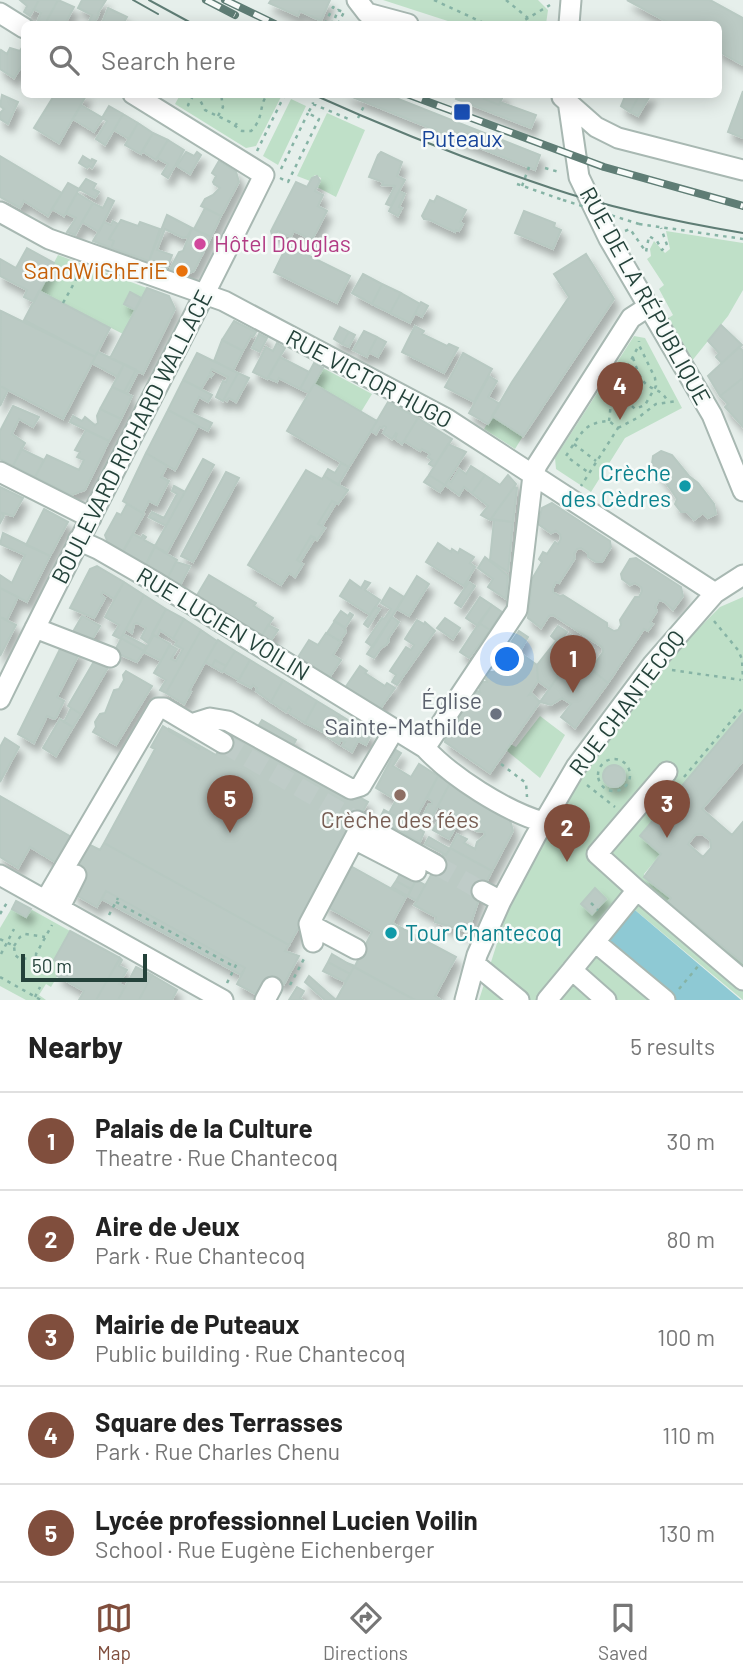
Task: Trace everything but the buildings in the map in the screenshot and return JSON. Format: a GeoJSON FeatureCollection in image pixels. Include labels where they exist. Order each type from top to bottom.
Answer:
{"type":"FeatureCollection","features":[{"type":"Feature","properties":{"kind":"street"},"geometry":{"type":"LineString","coordinates":[[569,21],[571,0]]}},
{"type":"Feature","properties":{"kind":"street"},"geometry":{"type":"LineString","coordinates":[[348,9],[397,21]]}},
{"type":"Feature","properties":{"kind":"street"},"geometry":{"type":"LineString","coordinates":[[0,13],[21,26]]}},
{"type":"Feature","properties":{"kind":"street","name":"BOULEVARD RICHARD WALLACE"},"geometry":{"type":"LineString","coordinates":[[0,699],[264,175],[140,98]]}},
{"type":"Feature","properties":{"kind":"street","name":"RUE DE LA RÉPUBLIQUE"},"geometry":{"type":"LineString","coordinates":[[564,98],[579,177],[609,239],[712,415],[743,491]]}},
{"type":"Feature","properties":{"kind":"street"},"geometry":{"type":"LineString","coordinates":[[566,98],[596,127],[618,138],[743,170]]}},
{"type":"Feature","properties":{"kind":"street","name":"RUE VICTOR HUGO"},"geometry":{"type":"LineString","coordinates":[[0,212],[49,239],[224,301],[447,419],[715,593]]}},
{"type":"Feature","properties":{"kind":"street"},"geometry":{"type":"LineString","coordinates":[[425,748],[517,610],[533,475],[631,318],[648,307]]}},
{"type":"Feature","properties":{"kind":"street"},"geometry":{"type":"LineString","coordinates":[[0,472],[90,519]]}},
{"type":"Feature","properties":{"kind":"street","name":"RUE LUCIEN VOILIN"},"geometry":{"type":"LineString","coordinates":[[78,540],[157,583],[425,748],[443,768],[523,817],[549,824]]}},
{"type":"Feature","properties":{"kind":"street","name":"RUE CHANTECOQ"},"geometry":{"type":"LineString","coordinates":[[465,1000],[475,964],[501,901],[549,824],[576,767],[637,684],[715,593],[743,575]]}},
{"type":"Feature","properties":{"kind":"street"},"geometry":{"type":"LineString","coordinates":[[35,628],[110,657]]}},
{"type":"Feature","properties":{"kind":"street"},"geometry":{"type":"LineString","coordinates":[[53,903],[158,708],[164,708],[223,743]]}},
{"type":"Feature","properties":{"kind":"street"},"geometry":{"type":"LineString","coordinates":[[191,724],[210,718],[228,721],[351,789],[361,786],[394,730]]}},
{"type":"Feature","properties":{"kind":"street"},"geometry":{"type":"LineString","coordinates":[[673,777],[628,818],[597,854],[743,980]]}},
{"type":"Feature","properties":{"kind":"street"},"geometry":{"type":"LineString","coordinates":[[358,828],[436,865]]}},
{"type":"Feature","properties":{"kind":"street"},"geometry":{"type":"LineString","coordinates":[[358,828],[416,872]]}},
{"type":"Feature","properties":{"kind":"street"},"geometry":{"type":"LineString","coordinates":[[356,949],[311,933],[358,828]]}},
{"type":"Feature","properties":{"kind":"street"},"geometry":{"type":"LineString","coordinates":[[0,875],[223,1000]]}},
{"type":"Feature","properties":{"kind":"street"},"geometry":{"type":"LineString","coordinates":[[53,903],[76,875]]}},
{"type":"Feature","properties":{"kind":"street"},"geometry":{"type":"LineString","coordinates":[[547,1000],[637,890]]}},
{"type":"Feature","properties":{"kind":"street"},"geometry":{"type":"LineString","coordinates":[[482,891],[501,901]]}},
{"type":"Feature","properties":{"kind":"street"},"geometry":{"type":"LineString","coordinates":[[595,942],[671,995]]}},
{"type":"Feature","properties":{"kind":"street"},"geometry":{"type":"LineString","coordinates":[[475,964],[519,1000]]}},
{"type":"Feature","properties":{"kind":"street"},"geometry":{"type":"LineString","coordinates":[[572,971],[606,1000]]}},
{"type":"Feature","properties":{"kind":"path"},"geometry":{"type":"LineString","coordinates":[[434,0],[477,21]]}},
{"type":"Feature","properties":{"kind":"path"},"geometry":{"type":"LineString","coordinates":[[506,0],[529,19]]}},
{"type":"Feature","properties":{"kind":"path"},"geometry":{"type":"LineString","coordinates":[[525,21],[550,5]]}},
{"type":"Feature","properties":{"kind":"path"},"geometry":{"type":"LineString","coordinates":[[326,21],[333,7],[338,10],[348,9]]}},
{"type":"Feature","properties":{"kind":"path"},"geometry":{"type":"LineString","coordinates":[[333,21],[338,10]]}},
{"type":"Feature","properties":{"kind":"path"},"geometry":{"type":"LineString","coordinates":[[198,98],[205,110],[242,131],[251,131],[259,123],[264,98]]}},
{"type":"Feature","properties":{"kind":"path"},"geometry":{"type":"LineString","coordinates":[[218,116],[223,107],[222,98]]}},
{"type":"Feature","properties":{"kind":"path"},"geometry":{"type":"LineString","coordinates":[[258,148],[281,98]]}},
{"type":"Feature","properties":{"kind":"path"},"geometry":{"type":"LineString","coordinates":[[283,166],[313,104],[312,98]]}},
{"type":"Feature","properties":{"kind":"path"},"geometry":{"type":"LineString","coordinates":[[313,104],[351,120]]}},
{"type":"Feature","properties":{"kind":"path"},"geometry":{"type":"LineString","coordinates":[[358,118],[365,104]]}},
{"type":"Feature","properties":{"kind":"path"},"geometry":{"type":"LineString","coordinates":[[288,182],[319,118],[308,113]]}},
{"type":"Feature","properties":{"kind":"path"},"geometry":{"type":"LineString","coordinates":[[234,126],[239,120]]}},
{"type":"Feature","properties":{"kind":"path"},"geometry":{"type":"LineString","coordinates":[[522,186],[529,167]]}},
{"type":"Feature","properties":{"kind":"path"},"geometry":{"type":"LineString","coordinates":[[517,184],[639,224],[743,239]]}},
{"type":"Feature","properties":{"kind":"path"},"geometry":{"type":"LineString","coordinates":[[609,239],[630,229],[646,252],[649,236],[662,250],[667,245],[661,228]]}},
{"type":"Feature","properties":{"kind":"path"},"geometry":{"type":"LineString","coordinates":[[63,303],[85,265]]}},
{"type":"Feature","properties":{"kind":"path"},"geometry":{"type":"LineString","coordinates":[[610,421],[613,384],[625,372],[633,358],[639,345],[639,337]]}},
{"type":"Feature","properties":{"kind":"path"},"geometry":{"type":"LineString","coordinates":[[626,400],[635,409],[639,408],[645,405],[656,389],[655,378],[639,345]]}},
{"type":"Feature","properties":{"kind":"path"},"geometry":{"type":"LineString","coordinates":[[633,358],[642,379],[648,386],[662,392],[669,402]]}},
{"type":"Feature","properties":{"kind":"path"},"geometry":{"type":"LineString","coordinates":[[610,421],[589,425],[566,456],[589,473],[618,428],[639,417],[650,407],[678,401]]}},
{"type":"Feature","properties":{"kind":"path"},"geometry":{"type":"LineString","coordinates":[[610,421],[618,428]]}},
{"type":"Feature","properties":{"kind":"path"},"geometry":{"type":"LineString","coordinates":[[574,444],[596,461]]}},
{"type":"Feature","properties":{"kind":"path"},"geometry":{"type":"LineString","coordinates":[[666,669],[742,680],[742,659],[738,650],[708,615]]}},
{"type":"Feature","properties":{"kind":"path"},"geometry":{"type":"LineString","coordinates":[[673,777],[743,707]]}},
{"type":"Feature","properties":{"kind":"path"},"geometry":{"type":"LineString","coordinates":[[618,760],[627,765],[630,781],[623,789],[612,792],[602,787],[598,771],[604,763],[618,760]]}},
{"type":"Feature","properties":{"kind":"path"},"geometry":{"type":"LineString","coordinates":[[501,764],[526,783]]}},
{"type":"Feature","properties":{"kind":"path"},"geometry":{"type":"LineString","coordinates":[[583,781],[628,818]]}},
{"type":"Feature","properties":{"kind":"path"},"geometry":{"type":"LineString","coordinates":[[549,824],[589,851]]}},
{"type":"Feature","properties":{"kind":"path"},"geometry":{"type":"LineString","coordinates":[[562,831],[564,844]]}},
{"type":"Feature","properties":{"kind":"path"},"geometry":{"type":"LineString","coordinates":[[116,902],[235,967]]}},
{"type":"Feature","properties":{"kind":"path"},"geometry":{"type":"LineString","coordinates":[[31,959],[44,937],[53,903]]}},
{"type":"Feature","properties":{"kind":"path"},"geometry":{"type":"LineString","coordinates":[[591,903],[598,910]]}},
{"type":"Feature","properties":{"kind":"path"},"geometry":{"type":"LineString","coordinates":[[1,954],[14,929]]}},
{"type":"Feature","properties":{"kind":"path"},"geometry":{"type":"LineString","coordinates":[[275,992],[311,933]]}},
{"type":"Feature","properties":{"kind":"path"},"geometry":{"type":"LineString","coordinates":[[14,946],[22,934],[44,937]]}},
{"type":"Feature","properties":{"kind":"path"},"geometry":{"type":"LineString","coordinates":[[0,939],[14,946],[18,957],[31,959]]}},
{"type":"Feature","properties":{"kind":"path"},"geometry":{"type":"LineString","coordinates":[[671,995],[709,951]]}},
{"type":"Feature","properties":{"kind":"path"},"geometry":{"type":"LineString","coordinates":[[31,959],[36,973]]}},
{"type":"Feature","properties":{"kind":"path"},"geometry":{"type":"LineString","coordinates":[[0,977],[41,1000]]}},
{"type":"Feature","properties":{"kind":"path"},"geometry":{"type":"LineString","coordinates":[[35,997],[40,987]]}},
{"type":"Feature","properties":{"kind":"green space"},"geometry":{"type":"Polygon","coordinates":[[[383,0],[538,0],[548,10],[546,21],[448,21],[383,0]]]}},
{"type":"Feature","properties":{"kind":"green space"},"geometry":{"type":"Polygon","coordinates":[[[178,98],[280,98],[256,146],[246,148],[175,104],[178,98]]]}},
{"type":"Feature","properties":{"kind":"green space"},"geometry":{"type":"Polygon","coordinates":[[[291,99],[306,106],[278,165],[263,156],[291,99]]]}},
{"type":"Feature","properties":{"kind":"green space"},"geometry":{"type":"Polygon","coordinates":[[[327,113],[365,130],[336,197],[317,187],[321,178],[315,175],[310,181],[297,176],[327,113]]]}},
{"type":"Feature","properties":{"kind":"green space"},"geometry":{"type":"Polygon","coordinates":[[[666,231],[743,243],[743,290],[728,316],[691,362],[667,319],[673,315],[659,289],[664,285],[647,259],[651,256],[650,249],[654,241],[665,253],[670,249],[666,231]]]}},
{"type":"Feature","properties":{"kind":"green space"},"geometry":{"type":"Polygon","coordinates":[[[58,255],[147,288],[141,298],[129,293],[124,304],[135,310],[123,334],[39,291],[58,255]]]}},
{"type":"Feature","properties":{"kind":"green space"},"geometry":{"type":"Polygon","coordinates":[[[634,336],[645,338],[682,408],[625,438],[591,492],[556,469],[555,458],[634,336]]]}},
{"type":"Feature","properties":{"kind":"green space"},"geometry":{"type":"Polygon","coordinates":[[[323,368],[372,394],[361,412],[314,384],[323,368]]]}},
{"type":"Feature","properties":{"kind":"green space"},"geometry":{"type":"Polygon","coordinates":[[[492,416],[523,436],[515,449],[484,429],[492,416]]]}},
{"type":"Feature","properties":{"kind":"green space"},"geometry":{"type":"Polygon","coordinates":[[[743,597],[743,713],[640,836],[661,854],[644,877],[671,898],[668,902],[743,963],[743,1000],[629,905],[674,1000],[479,1000],[512,896],[573,786],[637,695],[676,651],[720,607],[743,597]]]}},
{"type":"Feature","properties":{"kind":"green space"},"geometry":{"type":"Polygon","coordinates":[[[540,716],[565,735],[540,778],[506,750],[510,744],[516,747],[540,716]]]}},
{"type":"Feature","properties":{"kind":"green space"},"geometry":{"type":"Polygon","coordinates":[[[16,901],[70,931],[55,959],[64,965],[51,987],[46,984],[39,995],[46,1000],[26,1000],[0,986],[0,928],[16,901]]]}},
{"type":"Feature","properties":{"kind":"water"},"geometry":{"type":"Polygon","coordinates":[[[629,905],[741,1000],[674,1000],[601,938],[629,905]]]}},
{"type":"Feature","properties":{"kind":"tunnel"},"geometry":{"type":"LineString","coordinates":[[223,743],[357,821]]}},
{"type":"Feature","properties":{"kind":"tunnel"},"geometry":{"type":"LineString","coordinates":[[436,865],[482,891]]}},
{"type":"Feature","properties":{"kind":"tram line"},"geometry":{"type":"LineString","coordinates":[[133,0],[158,14]]}},
{"type":"Feature","properties":{"kind":"tram line"},"geometry":{"type":"LineString","coordinates":[[149,0],[188,21]]}},
{"type":"Feature","properties":{"kind":"tram line"},"geometry":{"type":"LineString","coordinates":[[321,98],[430,144],[551,188],[646,214],[743,233]]}},
{"type":"Feature","properties":{"kind":"railway"},"geometry":{"type":"LineString","coordinates":[[206,0],[235,15]]}},
{"type":"Feature","properties":{"kind":"railway"},"geometry":{"type":"LineString","coordinates":[[225,0],[269,21]]}},
{"type":"Feature","properties":{"kind":"railway"},"geometry":{"type":"LineString","coordinates":[[418,98],[604,167],[743,206]]}},
{"type":"Feature","properties":{"kind":"place","name":"Puteaux"},"geometry":{"type":"Point","coordinates":[462,112]}},
{"type":"Feature","properties":{"kind":"place","name":"Hôtel Douglas"},"geometry":{"type":"Point","coordinates":[200,244]}},
{"type":"Feature","properties":{"kind":"place","name":"SandWiChEriE"},"geometry":{"type":"Point","coordinates":[182,271]}},
{"type":"Feature","properties":{"kind":"place","name":"Square des Terrasses"},"geometry":{"type":"Point","coordinates":[620,420]}},
{"type":"Feature","properties":{"kind":"place","name":"Crèche des Cèdres"},"geometry":{"type":"Point","coordinates":[685,486]}},
{"type":"Feature","properties":{"kind":"place","name":"Palais de la Culture"},"geometry":{"type":"Point","coordinates":[573,693]}},
{"type":"Feature","properties":{"kind":"place","name":"Église Sainte-Mathilde"},"geometry":{"type":"Point","coordinates":[496,714]}},
{"type":"Feature","properties":{"kind":"place","name":"Crèche des fées"},"geometry":{"type":"Point","coordinates":[400,795]}},
{"type":"Feature","properties":{"kind":"place","name":"Lycée professionnel Lucien Voilin"},"geometry":{"type":"Point","coordinates":[230,833]}},
{"type":"Feature","properties":{"kind":"place","name":"Mairie de Puteaux"},"geometry":{"type":"Point","coordinates":[667,838]}},
{"type":"Feature","properties":{"kind":"place","name":"Aire de Jeux"},"geometry":{"type":"Point","coordinates":[567,862]}},
{"type":"Feature","properties":{"kind":"place","name":"Tour Chantecoq"},"geometry":{"type":"Point","coordinates":[391,933]}}]}
